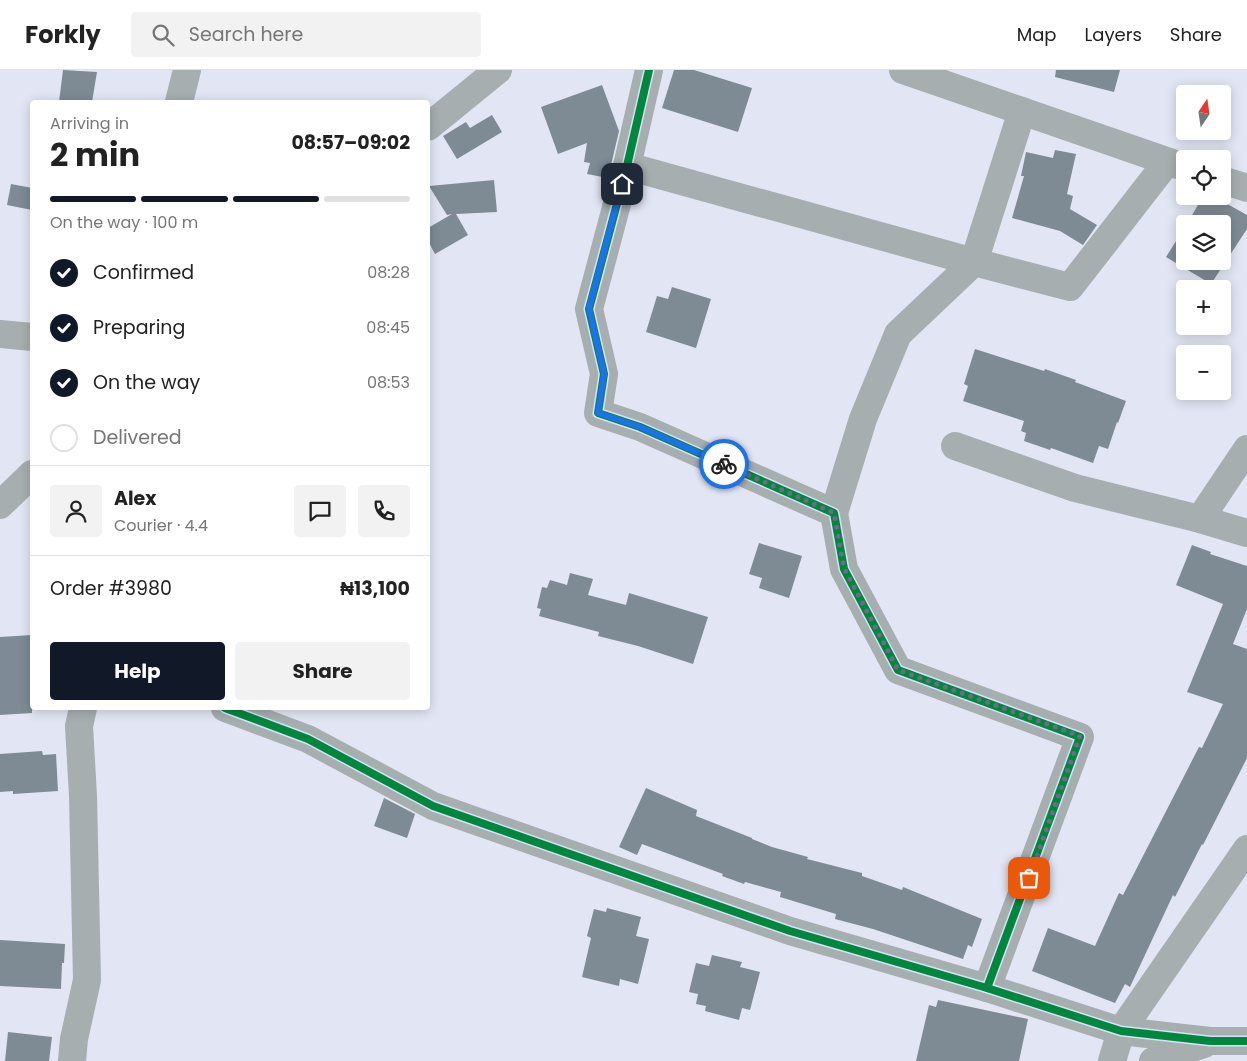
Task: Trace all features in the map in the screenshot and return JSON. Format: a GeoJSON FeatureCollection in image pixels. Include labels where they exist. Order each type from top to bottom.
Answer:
{"type":"FeatureCollection","features":[{"type":"Feature","properties":{"kind":"street"},"geometry":{"type":"LineString","coordinates":[[179,100],[186,70]]}},
{"type":"Feature","properties":{"kind":"street"},"geometry":{"type":"LineString","coordinates":[[430,125],[498,70]]}},
{"type":"Feature","properties":{"kind":"street"},"geometry":{"type":"LineString","coordinates":[[649,70],[627,166],[589,308],[604,374],[598,413],[640,427],[834,513]]}},
{"type":"Feature","properties":{"kind":"street"},"geometry":{"type":"LineString","coordinates":[[627,166],[1070,287],[1176,164],[916,72]]}},
{"type":"Feature","properties":{"kind":"street"},"geometry":{"type":"LineString","coordinates":[[987,988],[1080,736],[898,670],[844,568],[834,513],[863,419],[898,334],[974,262],[1022,111]]}},
{"type":"Feature","properties":{"kind":"street"},"geometry":{"type":"LineString","coordinates":[[1231,183],[1247,188]]}},
{"type":"Feature","properties":{"kind":"street"},"geometry":{"type":"LineString","coordinates":[[0,334],[30,336]]}},
{"type":"Feature","properties":{"kind":"street"},"geometry":{"type":"LineString","coordinates":[[956,446],[1075,488],[1200,519],[1247,533]]}},
{"type":"Feature","properties":{"kind":"street"},"geometry":{"type":"LineString","coordinates":[[1200,519],[1247,449]]}},
{"type":"Feature","properties":{"kind":"street"},"geometry":{"type":"LineString","coordinates":[[0,505],[30,476]]}},
{"type":"Feature","properties":{"kind":"street"},"geometry":{"type":"LineString","coordinates":[[72,1061],[74,1039],[87,980],[83,796],[79,726],[82,710]]}},
{"type":"Feature","properties":{"kind":"street"},"geometry":{"type":"LineString","coordinates":[[230,710],[308,739],[432,806],[790,931],[987,988],[1122,1031],[1210,1042],[1247,1041]]}},
{"type":"Feature","properties":{"kind":"street"},"geometry":{"type":"LineString","coordinates":[[1112,1061],[1122,1031],[1247,849]]}},
{"type":"Feature","properties":{"kind":"street"},"geometry":{"type":"LineString","coordinates":[[1154,1061],[1210,1042]]}},
{"type":"Feature","properties":{"kind":"building"},"geometry":{"type":"Polygon","coordinates":[[[63,70],[97,72],[92,100],[59,100],[63,70]]]}},
{"type":"Feature","properties":{"kind":"building"},"geometry":{"type":"Polygon","coordinates":[[[674,70],[694,70],[752,88],[738,132],[662,108],[674,70]]]}},
{"type":"Feature","properties":{"kind":"building"},"geometry":{"type":"Polygon","coordinates":[[[1056,70],[1120,70],[1114,92],[1055,77],[1056,70]]]}},
{"type":"Feature","properties":{"kind":"building"},"geometry":{"type":"Polygon","coordinates":[[[602,85],[619,131],[608,178],[587,174],[590,163],[584,162],[587,143],[558,154],[541,107],[602,85]]]}},
{"type":"Feature","properties":{"kind":"building"},"geometry":{"type":"Polygon","coordinates":[[[492,115],[502,132],[457,159],[443,136],[466,122],[470,128],[492,115]]]}},
{"type":"Feature","properties":{"kind":"building"},"geometry":{"type":"Polygon","coordinates":[[[1055,150],[1076,154],[1067,194],[1073,196],[1070,209],[1097,225],[1083,245],[1060,231],[1012,218],[1024,176],[1021,176],[1026,152],[1053,158],[1055,150]]]}},
{"type":"Feature","properties":{"kind":"building"},"geometry":{"type":"Polygon","coordinates":[[[494,180],[497,212],[456,214],[468,235],[435,254],[430,245],[430,227],[452,214],[447,215],[430,186],[494,180]]]}},
{"type":"Feature","properties":{"kind":"building"},"geometry":{"type":"Polygon","coordinates":[[[11,184],[30,188],[30,210],[7,205],[11,184]]]}},
{"type":"Feature","properties":{"kind":"building"},"geometry":{"type":"Polygon","coordinates":[[[1198,205],[1229,205],[1247,215],[1247,229],[1231,253],[1231,215],[1192,215],[1198,205]]]}},
{"type":"Feature","properties":{"kind":"building"},"geometry":{"type":"Polygon","coordinates":[[[1176,241],[1176,263],[1166,257],[1176,241]]]}},
{"type":"Feature","properties":{"kind":"building"},"geometry":{"type":"Polygon","coordinates":[[[1188,270],[1220,270],[1214,280],[1204,280],[1188,270]]]}},
{"type":"Feature","properties":{"kind":"building"},"geometry":{"type":"Polygon","coordinates":[[[672,287],[711,299],[696,348],[646,332],[657,296],[668,299],[672,287]]]}},
{"type":"Feature","properties":{"kind":"building"},"geometry":{"type":"Polygon","coordinates":[[[975,349],[1044,371],[1045,369],[1126,401],[1108,449],[1099,446],[1093,463],[1051,448],[1050,450],[1024,441],[1026,433],[1021,431],[1024,421],[963,401],[968,386],[964,384],[975,349]]]}},
{"type":"Feature","properties":{"kind":"building"},"geometry":{"type":"Polygon","coordinates":[[[759,543],[802,556],[789,598],[759,588],[762,578],[749,574],[759,543]]]}},
{"type":"Feature","properties":{"kind":"building"},"geometry":{"type":"Polygon","coordinates":[[[1192,545],[1211,552],[1210,554],[1247,566],[1247,609],[1233,644],[1247,649],[1247,758],[1175,897],[1173,895],[1130,987],[1125,984],[1115,1003],[1032,971],[1048,928],[1095,946],[1119,893],[1123,895],[1199,747],[1202,748],[1223,704],[1187,692],[1223,604],[1176,585],[1192,545]]]}},
{"type":"Feature","properties":{"kind":"building"},"geometry":{"type":"Polygon","coordinates":[[[570,573],[593,579],[588,595],[626,605],[629,593],[708,617],[693,664],[638,646],[598,636],[599,632],[539,616],[541,609],[537,608],[542,587],[547,588],[550,580],[567,585],[570,573]]]}},
{"type":"Feature","properties":{"kind":"building"},"geometry":{"type":"Polygon","coordinates":[[[30,635],[30,710],[32,710],[32,713],[0,715],[0,637],[30,635]]]}},
{"type":"Feature","properties":{"kind":"building"},"geometry":{"type":"Polygon","coordinates":[[[42,751],[43,755],[56,754],[58,791],[13,794],[13,791],[0,792],[0,754],[42,751]]]}},
{"type":"Feature","properties":{"kind":"building"},"geometry":{"type":"Polygon","coordinates":[[[646,788],[697,810],[696,816],[772,847],[808,857],[807,859],[862,873],[862,876],[902,890],[903,887],[982,919],[972,947],[968,945],[963,959],[873,929],[835,919],[836,914],[780,897],[781,892],[745,882],[744,884],[722,876],[723,874],[642,844],[637,855],[619,847],[646,788]]]}},
{"type":"Feature","properties":{"kind":"building"},"geometry":{"type":"Polygon","coordinates":[[[384,798],[415,814],[407,838],[374,826],[384,798]]]}},
{"type":"Feature","properties":{"kind":"building"},"geometry":{"type":"Polygon","coordinates":[[[607,908],[641,917],[636,936],[649,939],[638,984],[620,979],[619,986],[582,977],[591,938],[587,936],[594,909],[606,912],[607,908]]]}},
{"type":"Feature","properties":{"kind":"building"},"geometry":{"type":"Polygon","coordinates":[[[0,940],[65,944],[61,989],[0,986],[0,940]]]}},
{"type":"Feature","properties":{"kind":"building"},"geometry":{"type":"Polygon","coordinates":[[[712,955],[742,962],[740,967],[760,972],[750,1010],[742,1008],[739,1020],[705,1011],[706,1006],[696,1004],[698,994],[689,992],[696,963],[709,966],[712,955]]]}},
{"type":"Feature","properties":{"kind":"building"},"geometry":{"type":"Polygon","coordinates":[[[938,1000],[1028,1019],[1019,1061],[916,1061],[929,1005],[936,1007],[938,1000]]]}},
{"type":"Feature","properties":{"kind":"building"},"geometry":{"type":"Polygon","coordinates":[[[8,1032],[52,1037],[49,1061],[5,1061],[8,1032]]]}},
{"type":"Feature","properties":{"kind":"cycle path"},"geometry":{"type":"LineString","coordinates":[[649,70],[627,166],[589,309],[604,374],[598,413],[640,427],[834,513],[844,569],[898,670],[1080,737],[987,988]]}},
{"type":"Feature","properties":{"kind":"cycle path"},"geometry":{"type":"LineString","coordinates":[[230,710],[308,739],[433,806],[790,931],[987,988],[1121,1031],[1210,1041],[1247,1041]]}},
{"type":"Feature","properties":{"kind":"way so far"},"geometry":{"type":"LineString","coordinates":[[724,464],[834,513],[844,568],[898,670],[1080,736],[1029,878]]}},
{"type":"Feature","properties":{"kind":"route"},"geometry":{"type":"LineString","coordinates":[[622,184],[589,308],[604,374],[598,413],[640,427],[724,464]]}}]}
